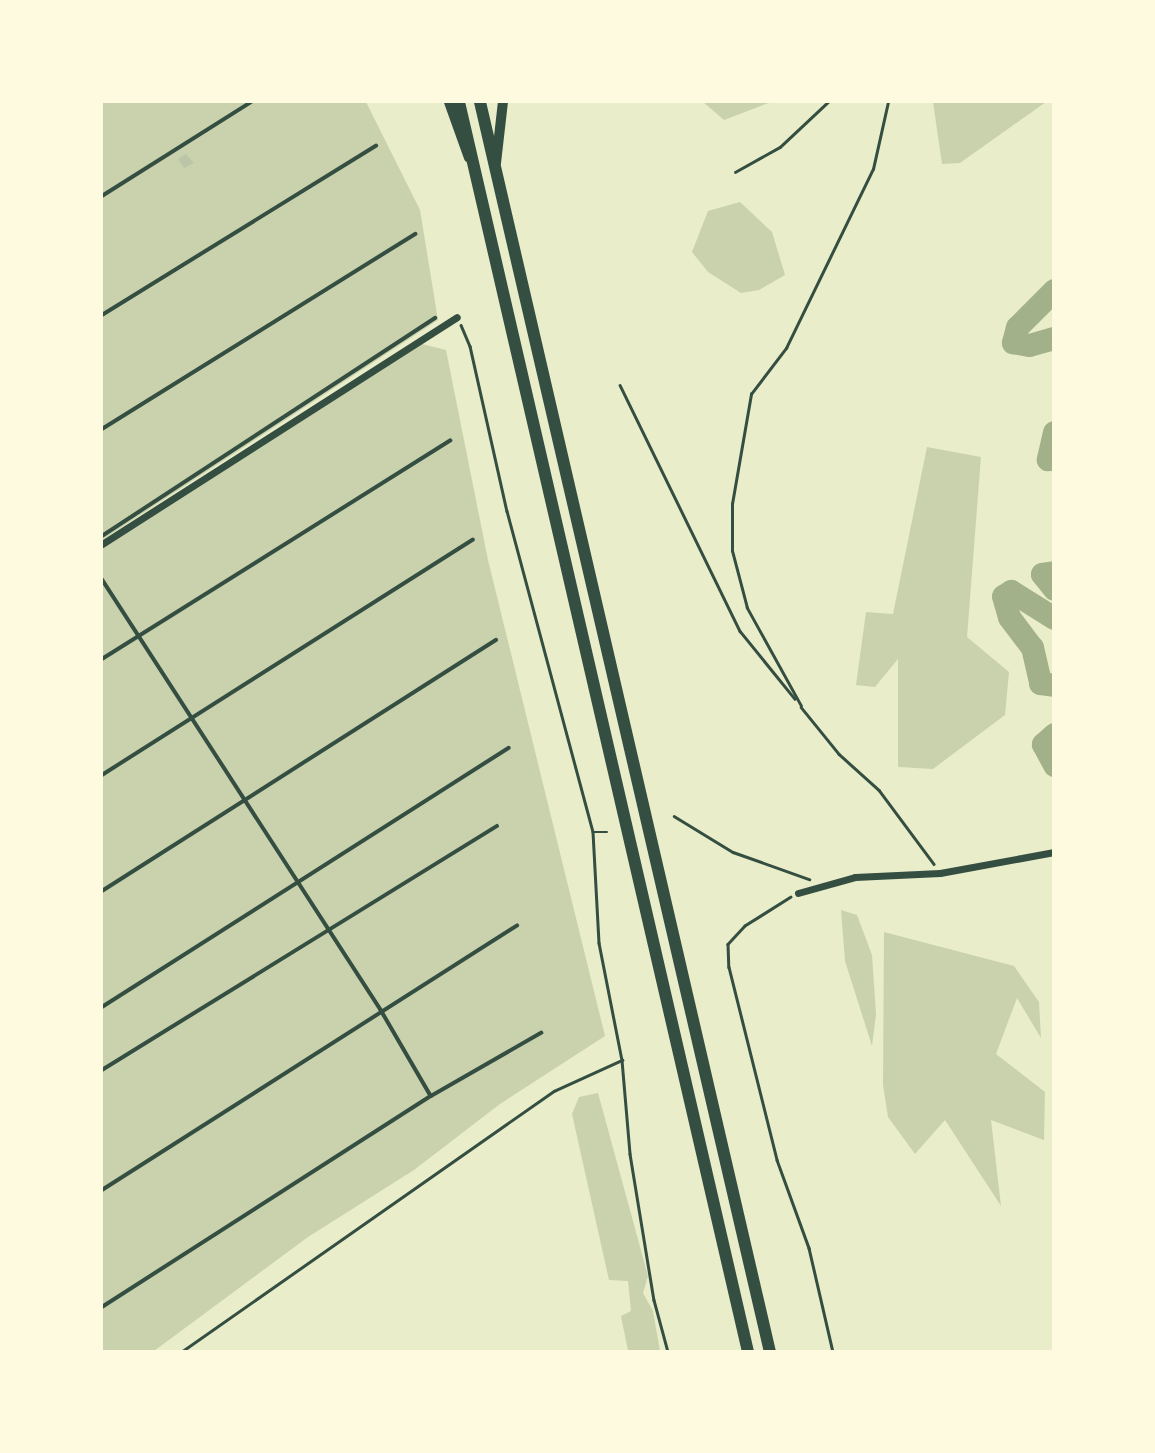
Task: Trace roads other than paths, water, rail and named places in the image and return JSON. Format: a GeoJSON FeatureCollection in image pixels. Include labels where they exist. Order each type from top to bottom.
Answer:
{"type":"FeatureCollection","features":[{"type":"Feature","properties":{"kind":"highway"},"geometry":{"type":"LineString","coordinates":[[459,102],[748,1352]]}},
{"type":"Feature","properties":{"kind":"highway"},"geometry":{"type":"LineString","coordinates":[[480,102],[769,1352]]}},
{"type":"Feature","properties":{"kind":"main road"},"geometry":{"type":"LineString","coordinates":[[449,102],[475,171]]}},
{"type":"Feature","properties":{"kind":"main road"},"geometry":{"type":"LineString","coordinates":[[495,169],[503,102]]}},
{"type":"Feature","properties":{"kind":"street"},"geometry":{"type":"LineString","coordinates":[[102,544],[457,317]]}},
{"type":"Feature","properties":{"kind":"street"},"geometry":{"type":"LineString","coordinates":[[798,892],[816,885],[855,877],[940,873],[1054,852]]}},
{"type":"Feature","properties":{"kind":"lane"},"geometry":{"type":"LineString","coordinates":[[102,196],[251,102]]}},
{"type":"Feature","properties":{"kind":"lane"},"geometry":{"type":"LineString","coordinates":[[102,315],[376,146]]}},
{"type":"Feature","properties":{"kind":"lane"},"geometry":{"type":"LineString","coordinates":[[102,429],[415,234]]}},
{"type":"Feature","properties":{"kind":"lane"},"geometry":{"type":"LineString","coordinates":[[102,537],[435,318]]}},
{"type":"Feature","properties":{"kind":"lane"},"geometry":{"type":"LineString","coordinates":[[102,659],[450,441]]}},
{"type":"Feature","properties":{"kind":"lane"},"geometry":{"type":"LineString","coordinates":[[102,775],[473,540]]}},
{"type":"Feature","properties":{"kind":"lane"},"geometry":{"type":"LineString","coordinates":[[102,579],[381,1010],[431,1096]]}},
{"type":"Feature","properties":{"kind":"lane"},"geometry":{"type":"LineString","coordinates":[[102,891],[496,640]]}},
{"type":"Feature","properties":{"kind":"lane"},"geometry":{"type":"LineString","coordinates":[[102,1007],[509,748]]}},
{"type":"Feature","properties":{"kind":"lane"},"geometry":{"type":"LineString","coordinates":[[102,1070],[496,826]]}},
{"type":"Feature","properties":{"kind":"lane"},"geometry":{"type":"LineString","coordinates":[[102,1190],[381,1010],[517,926]]}},
{"type":"Feature","properties":{"kind":"lane"},"geometry":{"type":"LineString","coordinates":[[102,1307],[431,1096],[541,1032]]}},
{"type":"Feature","properties":{"kind":"waterway"},"geometry":{"type":"LineString","coordinates":[[1054,290],[1017,327],[1013,342],[1029,345],[1054,338]]}},
{"type":"Feature","properties":{"kind":"waterway"},"geometry":{"type":"LineString","coordinates":[[1054,432],[1048,459],[1054,459]]}},
{"type":"Feature","properties":{"kind":"waterway"},"geometry":{"type":"LineString","coordinates":[[1054,572],[1042,574],[1054,589]]}},
{"type":"Feature","properties":{"kind":"waterway"},"geometry":{"type":"LineString","coordinates":[[1054,618],[1011,591],[1003,596],[1009,617],[1032,647],[1040,683],[1054,685]]}},
{"type":"Feature","properties":{"kind":"waterway"},"geometry":{"type":"LineString","coordinates":[[1054,734],[1043,744],[1054,765]]}}]}
